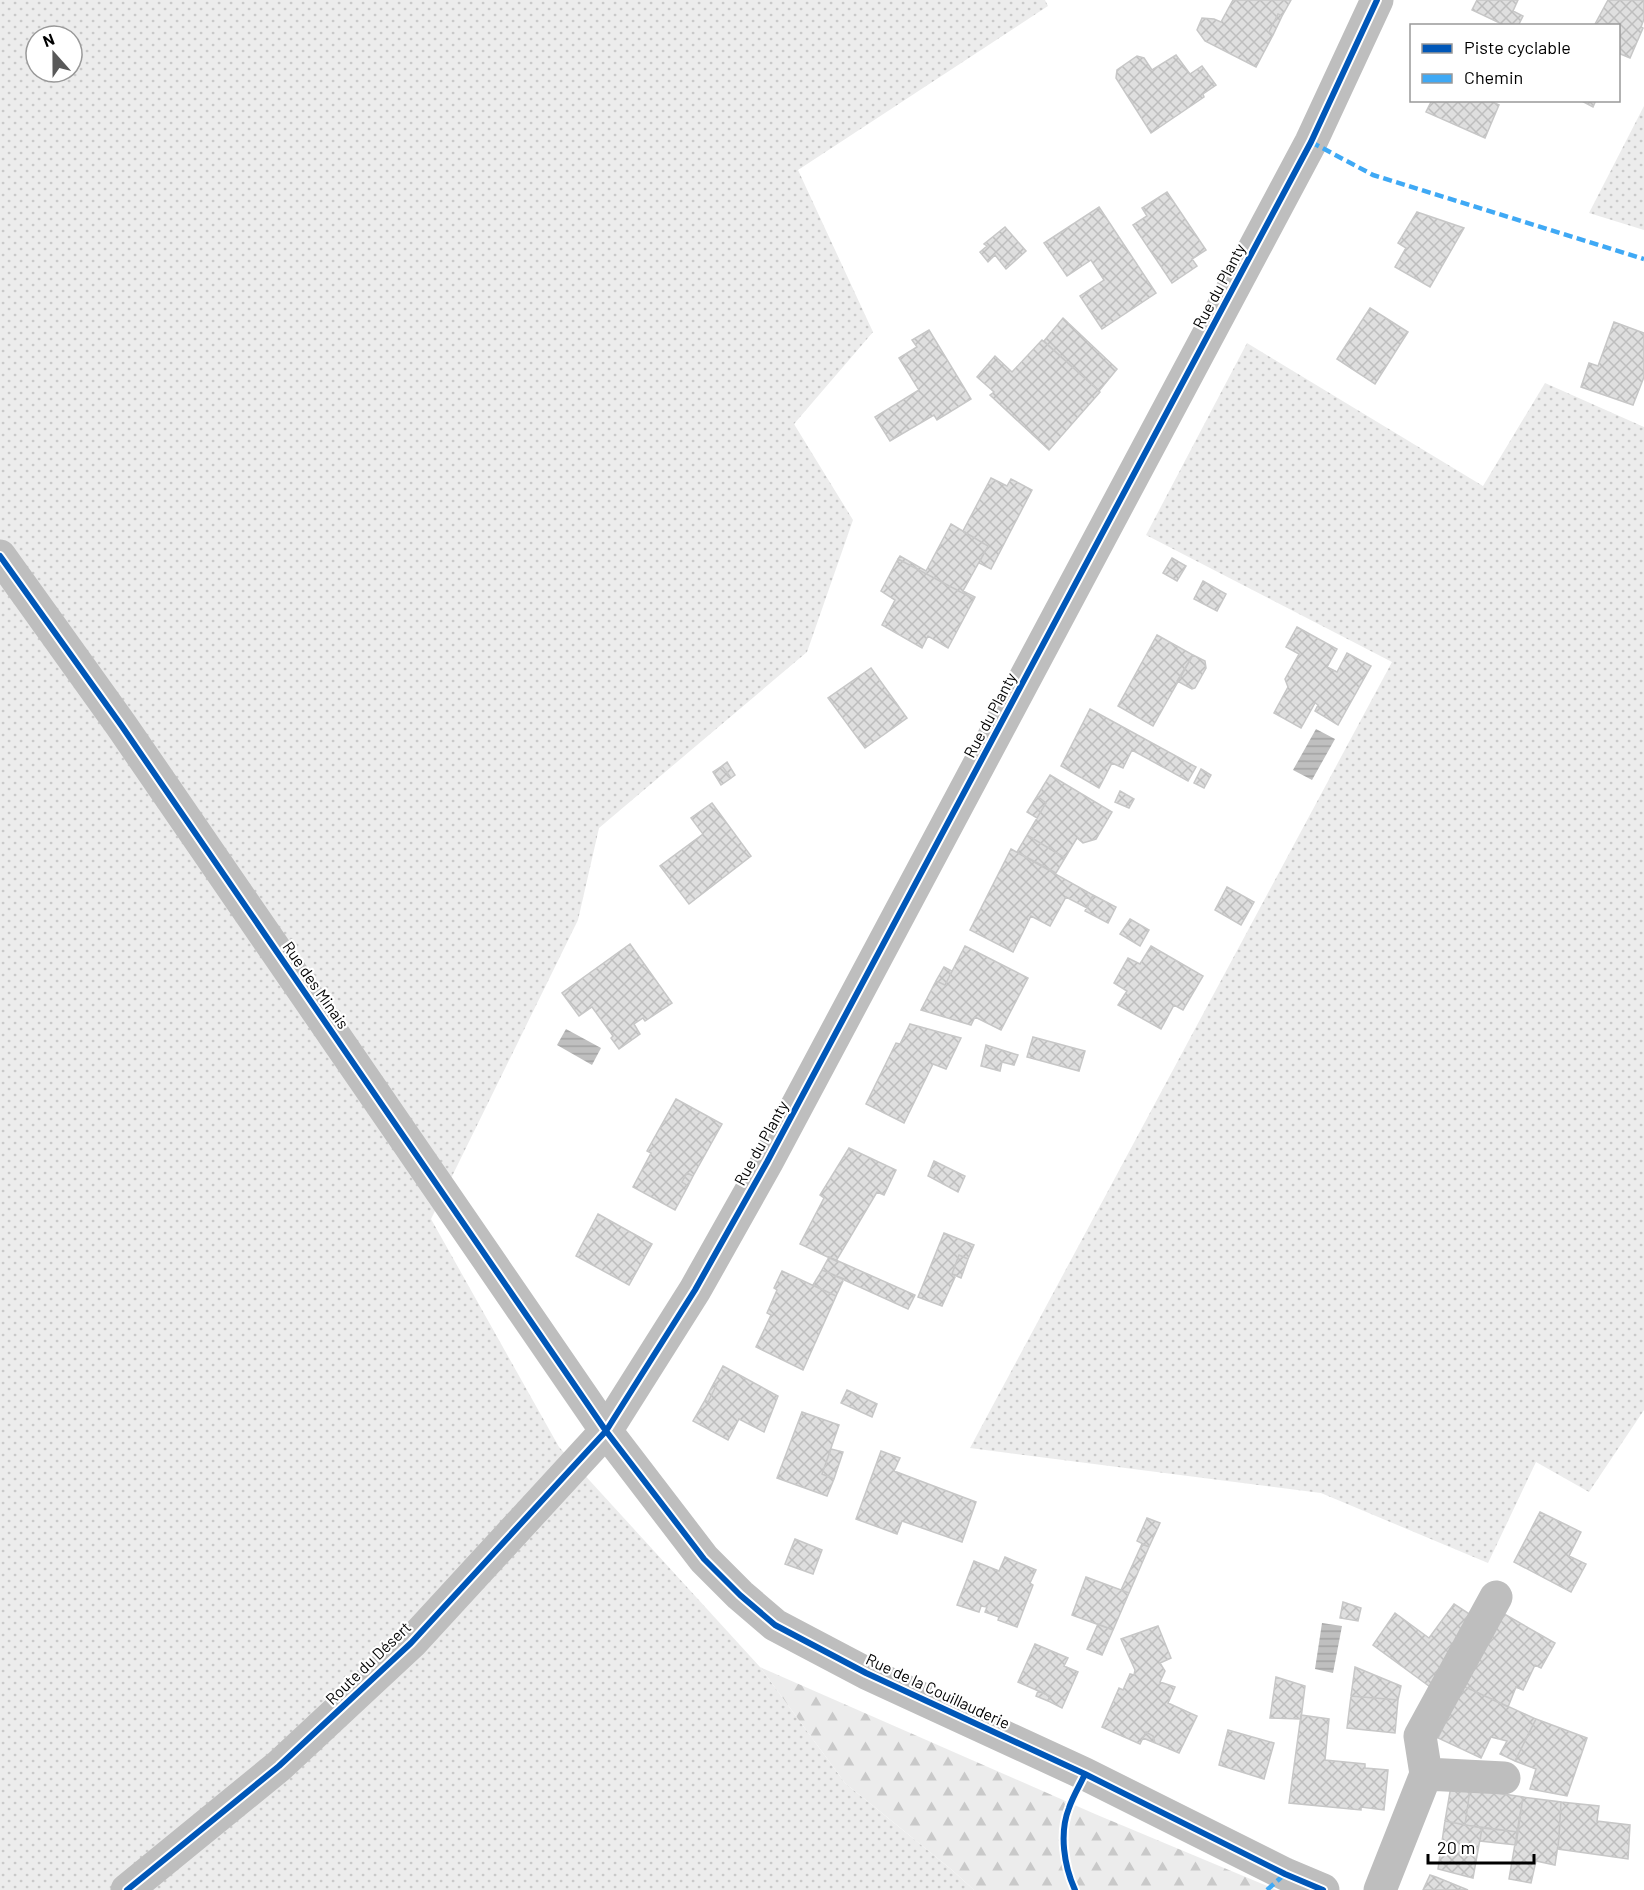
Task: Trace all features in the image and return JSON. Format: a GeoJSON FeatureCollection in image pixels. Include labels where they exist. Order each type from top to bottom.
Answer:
{"type":"FeatureCollection","features":[{"type":"Feature","properties":{"kind":"street","name":"Rue du Planty"},"geometry":{"type":"LineString","coordinates":[[606,1431],[695,1290],[767,1162],[1311,141],[1377,0]]}},
{"type":"Feature","properties":{"kind":"street","name":"Rue des Minais"},"geometry":{"type":"LineString","coordinates":[[0,556],[121,725],[606,1431]]}},
{"type":"Feature","properties":{"kind":"street","name":"Route du Désert"},"geometry":{"type":"LineString","coordinates":[[127,1890],[279,1766],[411,1642],[606,1431]]}},
{"type":"Feature","properties":{"kind":"street","name":"Rue de la Couillauderie"},"geometry":{"type":"LineString","coordinates":[[606,1431],[704,1558],[740,1595],[775,1625],[866,1673],[1085,1774],[1285,1874],[1323,1890]]}},
{"type":"Feature","properties":{"kind":"street"},"geometry":{"type":"LineString","coordinates":[[1380,1890],[1426,1774],[1420,1737],[1496,1597]]}},
{"type":"Feature","properties":{"kind":"street"},"geometry":{"type":"LineString","coordinates":[[1426,1774],[1504,1778]]}},
{"type":"Feature","properties":{"kind":"green space"},"geometry":{"type":"Polygon","coordinates":[[[0,0],[1045,0],[1048,6],[798,170],[873,332],[794,424],[853,520],[807,652],[599,828],[578,920],[431,1219],[559,1447],[760,1667],[845,1783],[974,1890],[0,1890],[0,0]]]}},
{"type":"Feature","properties":{"kind":"green space"},"geometry":{"type":"Polygon","coordinates":[[[1644,106],[1644,230],[1589,213],[1644,106]]]}},
{"type":"Feature","properties":{"kind":"green space"},"geometry":{"type":"Polygon","coordinates":[[[1247,343],[1483,486],[1545,383],[1644,427],[1644,1410],[1589,1492],[1536,1462],[1488,1563],[1321,1493],[970,1448],[1392,662],[1146,535],[1247,343]]]}},
{"type":"Feature","properties":{"kind":"green space"},"geometry":{"type":"Polygon","coordinates":[[[760,1667],[1095,1814],[1277,1890],[974,1890],[845,1783],[760,1667]]]}},
{"type":"Feature","properties":{"kind":"shaded area"},"geometry":{"type":"Polygon","coordinates":[[[1316,729],[1335,739],[1312,780],[1293,770],[1316,729]]]}},
{"type":"Feature","properties":{"kind":"shaded area"},"geometry":{"type":"Polygon","coordinates":[[[566,1029],[601,1048],[592,1065],[557,1045],[566,1029]]]}},
{"type":"Feature","properties":{"kind":"shaded area"},"geometry":{"type":"Polygon","coordinates":[[[1322,1623],[1342,1626],[1333,1673],[1315,1669],[1322,1623]]]}},
{"type":"Feature","properties":{"kind":"building"},"geometry":{"type":"Polygon","coordinates":[[[1233,0],[1291,0],[1282,16],[1278,14],[1269,32],[1273,35],[1256,67],[1205,41],[1197,30],[1202,18],[1221,22],[1233,0]]]}},
{"type":"Feature","properties":{"kind":"building"},"geometry":{"type":"Polygon","coordinates":[[[1477,0],[1518,0],[1513,11],[1523,16],[1519,24],[1502,24],[1472,10],[1477,0]]]}},
{"type":"Feature","properties":{"kind":"building"},"geometry":{"type":"Polygon","coordinates":[[[1608,0],[1644,0],[1644,19],[1641,27],[1643,28],[1630,58],[1620,54],[1620,24],[1595,24],[1608,0]]]}},
{"type":"Feature","properties":{"kind":"building"},"geometry":{"type":"Polygon","coordinates":[[[1278,14],[1282,16],[1273,35],[1269,32],[1278,14]]]}},
{"type":"Feature","properties":{"kind":"building"},"geometry":{"type":"Polygon","coordinates":[[[1176,55],[1190,74],[1202,66],[1216,85],[1203,94],[1204,97],[1151,133],[1116,78],[1117,70],[1137,56],[1144,58],[1152,70],[1176,55]]]}},
{"type":"Feature","properties":{"kind":"building"},"geometry":{"type":"Polygon","coordinates":[[[1431,102],[1492,102],[1499,105],[1485,138],[1426,112],[1431,102]]]}},
{"type":"Feature","properties":{"kind":"building"},"geometry":{"type":"Polygon","coordinates":[[[1584,102],[1595,102],[1593,107],[1584,102]]]}},
{"type":"Feature","properties":{"kind":"building"},"geometry":{"type":"Polygon","coordinates":[[[1167,192],[1206,250],[1192,259],[1197,266],[1172,283],[1133,225],[1147,216],[1142,208],[1167,192]]]}},
{"type":"Feature","properties":{"kind":"building"},"geometry":{"type":"Polygon","coordinates":[[[1099,207],[1156,293],[1102,329],[1080,296],[1104,280],[1091,260],[1067,276],[1044,243],[1099,207]]]}},
{"type":"Feature","properties":{"kind":"building"},"geometry":{"type":"Polygon","coordinates":[[[1417,212],[1464,228],[1430,287],[1395,267],[1406,248],[1398,243],[1417,212]]]}},
{"type":"Feature","properties":{"kind":"building"},"geometry":{"type":"Polygon","coordinates":[[[1005,227],[1026,251],[1006,269],[995,255],[988,262],[980,252],[987,246],[984,244],[1005,227]]]}},
{"type":"Feature","properties":{"kind":"building"},"geometry":{"type":"Polygon","coordinates":[[[1370,308],[1408,332],[1375,384],[1337,359],[1370,308]]]}},
{"type":"Feature","properties":{"kind":"building"},"geometry":{"type":"Polygon","coordinates":[[[1063,318],[1117,369],[1099,391],[1044,341],[1063,318]]]}},
{"type":"Feature","properties":{"kind":"building"},"geometry":{"type":"Polygon","coordinates":[[[1614,322],[1644,333],[1644,377],[1633,405],[1581,387],[1589,363],[1598,366],[1614,322]]]}},
{"type":"Feature","properties":{"kind":"building"},"geometry":{"type":"Polygon","coordinates":[[[929,330],[971,399],[937,420],[934,415],[890,441],[875,417],[919,390],[899,358],[917,347],[912,340],[929,330]]]}},
{"type":"Feature","properties":{"kind":"building"},"geometry":{"type":"Polygon","coordinates":[[[1042,340],[1100,392],[1049,450],[990,395],[994,392],[977,377],[995,356],[1012,372],[1042,340]]]}},
{"type":"Feature","properties":{"kind":"building"},"geometry":{"type":"Polygon","coordinates":[[[991,478],[1007,486],[1011,479],[1032,490],[991,569],[979,563],[988,546],[963,531],[991,478]]]}},
{"type":"Feature","properties":{"kind":"building"},"geometry":{"type":"Polygon","coordinates":[[[951,524],[988,546],[963,591],[975,597],[974,599],[898,559],[900,556],[926,571],[951,524]]]}},
{"type":"Feature","properties":{"kind":"building"},"geometry":{"type":"Polygon","coordinates":[[[1172,558],[1186,566],[1177,581],[1163,573],[1172,558]]]}},
{"type":"Feature","properties":{"kind":"building"},"geometry":{"type":"Polygon","coordinates":[[[898,559],[974,599],[948,648],[928,636],[922,648],[882,625],[895,600],[881,591],[898,559]]]}},
{"type":"Feature","properties":{"kind":"building"},"geometry":{"type":"Polygon","coordinates":[[[1203,581],[1226,594],[1217,611],[1194,599],[1203,581]]]}},
{"type":"Feature","properties":{"kind":"building"},"geometry":{"type":"Polygon","coordinates":[[[1297,627],[1337,649],[1327,667],[1337,672],[1347,653],[1371,666],[1338,725],[1315,711],[1318,705],[1315,703],[1301,728],[1274,713],[1288,687],[1285,679],[1299,654],[1286,647],[1297,627]]]}},
{"type":"Feature","properties":{"kind":"building"},"geometry":{"type":"Polygon","coordinates":[[[1157,635],[1193,655],[1153,726],[1118,706],[1157,635]]]}},
{"type":"Feature","properties":{"kind":"building"},"geometry":{"type":"Polygon","coordinates":[[[1193,655],[1205,661],[1206,668],[1195,688],[1192,689],[1177,681],[1193,655]]]}},
{"type":"Feature","properties":{"kind":"building"},"geometry":{"type":"Polygon","coordinates":[[[871,668],[907,718],[865,748],[828,698],[871,668]]]}},
{"type":"Feature","properties":{"kind":"building"},"geometry":{"type":"Polygon","coordinates":[[[1090,709],[1196,767],[1188,781],[1132,750],[1123,768],[1112,763],[1099,788],[1061,766],[1090,709]]]}},
{"type":"Feature","properties":{"kind":"building"},"geometry":{"type":"Polygon","coordinates":[[[727,762],[735,775],[731,778],[722,766],[727,762]]]}},
{"type":"Feature","properties":{"kind":"building"},"geometry":{"type":"Polygon","coordinates":[[[722,766],[731,778],[721,785],[713,772],[722,766]]]}},
{"type":"Feature","properties":{"kind":"building"},"geometry":{"type":"Polygon","coordinates":[[[1201,769],[1211,775],[1204,788],[1194,783],[1201,769]]]}},
{"type":"Feature","properties":{"kind":"building"},"geometry":{"type":"Polygon","coordinates":[[[1050,775],[1112,812],[1096,839],[1083,843],[1077,838],[1065,858],[1027,835],[1046,803],[1037,796],[1050,775]]]}},
{"type":"Feature","properties":{"kind":"building"},"geometry":{"type":"Polygon","coordinates":[[[1120,791],[1134,799],[1129,808],[1115,802],[1120,791]]]}},
{"type":"Feature","properties":{"kind":"building"},"geometry":{"type":"Polygon","coordinates":[[[1037,796],[1046,803],[1037,818],[1027,812],[1037,796]]]}},
{"type":"Feature","properties":{"kind":"building"},"geometry":{"type":"Polygon","coordinates":[[[712,803],[751,856],[689,904],[660,866],[703,834],[691,818],[712,803]]]}},
{"type":"Feature","properties":{"kind":"building"},"geometry":{"type":"Polygon","coordinates":[[[1027,835],[1065,858],[1056,873],[1017,852],[1027,835]]]}},
{"type":"Feature","properties":{"kind":"building"},"geometry":{"type":"Polygon","coordinates":[[[1011,849],[1093,895],[1087,908],[1066,897],[1050,926],[1031,916],[1013,952],[970,930],[1011,849]]]}},
{"type":"Feature","properties":{"kind":"building"},"geometry":{"type":"Polygon","coordinates":[[[1227,887],[1254,902],[1241,925],[1215,910],[1227,887]]]}},
{"type":"Feature","properties":{"kind":"building"},"geometry":{"type":"Polygon","coordinates":[[[1093,895],[1116,907],[1108,923],[1085,911],[1093,895]]]}},
{"type":"Feature","properties":{"kind":"building"},"geometry":{"type":"Polygon","coordinates":[[[1130,919],[1149,930],[1140,946],[1120,934],[1130,919]]]}},
{"type":"Feature","properties":{"kind":"building"},"geometry":{"type":"Polygon","coordinates":[[[630,944],[672,1003],[645,1021],[643,1018],[634,1024],[640,1034],[619,1049],[611,1038],[613,1036],[592,1007],[579,1016],[562,993],[630,944]]]}},
{"type":"Feature","properties":{"kind":"building"},"geometry":{"type":"Polygon","coordinates":[[[965,946],[1028,978],[1001,1030],[975,1017],[971,1025],[921,1010],[936,981],[945,985],[965,946]]]}},
{"type":"Feature","properties":{"kind":"building"},"geometry":{"type":"Polygon","coordinates":[[[1151,946],[1203,976],[1183,1010],[1174,1005],[1161,1029],[1118,1005],[1127,991],[1114,983],[1128,958],[1140,964],[1151,946]]]}},
{"type":"Feature","properties":{"kind":"building"},"geometry":{"type":"Polygon","coordinates":[[[944,967],[952,971],[945,985],[936,981],[944,967]]]}},
{"type":"Feature","properties":{"kind":"building"},"geometry":{"type":"Polygon","coordinates":[[[910,1024],[961,1038],[946,1069],[933,1064],[904,1123],[866,1104],[896,1043],[900,1044],[910,1024]]]}},
{"type":"Feature","properties":{"kind":"building"},"geometry":{"type":"Polygon","coordinates":[[[1033,1037],[1085,1051],[1079,1071],[1027,1057],[1033,1037]]]}},
{"type":"Feature","properties":{"kind":"building"},"geometry":{"type":"Polygon","coordinates":[[[986,1045],[1018,1055],[1014,1065],[1002,1062],[1000,1071],[981,1066],[986,1045]]]}},
{"type":"Feature","properties":{"kind":"building"},"geometry":{"type":"Polygon","coordinates":[[[676,1099],[722,1124],[693,1176],[687,1173],[682,1182],[688,1186],[675,1210],[633,1187],[651,1153],[647,1151],[676,1099]]]}},
{"type":"Feature","properties":{"kind":"building"},"geometry":{"type":"Polygon","coordinates":[[[849,1148],[896,1170],[884,1195],[877,1192],[836,1261],[800,1244],[824,1198],[820,1195],[849,1148]]]}},
{"type":"Feature","properties":{"kind":"building"},"geometry":{"type":"Polygon","coordinates":[[[934,1161],[965,1176],[958,1192],[928,1176],[934,1161]]]}},
{"type":"Feature","properties":{"kind":"building"},"geometry":{"type":"Polygon","coordinates":[[[687,1173],[693,1176],[688,1186],[682,1182],[687,1173]]]}},
{"type":"Feature","properties":{"kind":"building"},"geometry":{"type":"Polygon","coordinates":[[[598,1214],[652,1244],[629,1285],[576,1256],[598,1214]]]}},
{"type":"Feature","properties":{"kind":"building"},"geometry":{"type":"Polygon","coordinates":[[[944,1233],[974,1245],[968,1259],[959,1255],[952,1274],[956,1275],[942,1306],[918,1297],[944,1233]]]}},
{"type":"Feature","properties":{"kind":"building"},"geometry":{"type":"Polygon","coordinates":[[[959,1255],[968,1259],[961,1278],[952,1274],[959,1255]]]}},
{"type":"Feature","properties":{"kind":"building"},"geometry":{"type":"Polygon","coordinates":[[[829,1257],[915,1295],[908,1309],[822,1270],[829,1257]]]}},
{"type":"Feature","properties":{"kind":"building"},"geometry":{"type":"Polygon","coordinates":[[[822,1270],[844,1279],[836,1296],[813,1285],[822,1270]]]}},
{"type":"Feature","properties":{"kind":"building"},"geometry":{"type":"Polygon","coordinates":[[[782,1271],[836,1296],[803,1370],[756,1347],[771,1315],[767,1313],[777,1290],[774,1288],[782,1271]]]}},
{"type":"Feature","properties":{"kind":"building"},"geometry":{"type":"Polygon","coordinates":[[[723,1366],[778,1396],[764,1432],[739,1419],[728,1440],[693,1421],[705,1400],[708,1402],[723,1366]]]}},
{"type":"Feature","properties":{"kind":"building"},"geometry":{"type":"Polygon","coordinates":[[[714,1383],[717,1384],[708,1402],[705,1400],[714,1383]]]}},
{"type":"Feature","properties":{"kind":"building"},"geometry":{"type":"Polygon","coordinates":[[[847,1390],[877,1404],[872,1417],[841,1403],[847,1390]]]}},
{"type":"Feature","properties":{"kind":"building"},"geometry":{"type":"Polygon","coordinates":[[[802,1412],[839,1425],[822,1474],[834,1479],[827,1496],[777,1478],[802,1412]]]}},
{"type":"Feature","properties":{"kind":"building"},"geometry":{"type":"Polygon","coordinates":[[[831,1449],[843,1452],[834,1479],[822,1474],[831,1449]]]}},
{"type":"Feature","properties":{"kind":"building"},"geometry":{"type":"Polygon","coordinates":[[[881,1451],[900,1458],[894,1471],[976,1502],[962,1542],[902,1521],[897,1534],[856,1519],[881,1451]]]}},
{"type":"Feature","properties":{"kind":"building"},"geometry":{"type":"Polygon","coordinates":[[[1540,1512],[1581,1532],[1569,1556],[1586,1564],[1571,1592],[1514,1562],[1540,1512]]]}},
{"type":"Feature","properties":{"kind":"building"},"geometry":{"type":"Polygon","coordinates":[[[1147,1518],[1160,1523],[1149,1547],[1137,1541],[1147,1518]]]}},
{"type":"Feature","properties":{"kind":"building"},"geometry":{"type":"Polygon","coordinates":[[[795,1539],[822,1550],[813,1574],[785,1564],[795,1539]]]}},
{"type":"Feature","properties":{"kind":"building"},"geometry":{"type":"Polygon","coordinates":[[[1142,1544],[1149,1547],[1129,1593],[1121,1590],[1142,1544]]]}},
{"type":"Feature","properties":{"kind":"building"},"geometry":{"type":"Polygon","coordinates":[[[1005,1557],[1036,1570],[1030,1583],[1033,1585],[1017,1627],[985,1612],[987,1607],[981,1606],[979,1612],[957,1605],[974,1561],[999,1571],[1005,1557]]]}},
{"type":"Feature","properties":{"kind":"building"},"geometry":{"type":"Polygon","coordinates":[[[1086,1577],[1129,1593],[1113,1630],[1072,1615],[1086,1577]]]}},
{"type":"Feature","properties":{"kind":"building"},"geometry":{"type":"Polygon","coordinates":[[[1343,1602],[1361,1608],[1358,1621],[1340,1618],[1343,1602]]]}},
{"type":"Feature","properties":{"kind":"building"},"geometry":{"type":"Polygon","coordinates":[[[1454,1604],[1477,1619],[1433,1689],[1373,1645],[1395,1613],[1429,1638],[1454,1604]]]}},
{"type":"Feature","properties":{"kind":"building"},"geometry":{"type":"Polygon","coordinates":[[[1499,1611],[1555,1643],[1541,1668],[1535,1665],[1523,1690],[1516,1687],[1508,1707],[1463,1686],[1499,1611]]]}},
{"type":"Feature","properties":{"kind":"building"},"geometry":{"type":"Polygon","coordinates":[[[1098,1624],[1113,1630],[1102,1655],[1087,1649],[1098,1624]]]}},
{"type":"Feature","properties":{"kind":"building"},"geometry":{"type":"Polygon","coordinates":[[[1158,1626],[1171,1658],[1160,1663],[1165,1671],[1160,1682],[1175,1687],[1168,1703],[1197,1716],[1179,1753],[1155,1743],[1153,1736],[1146,1732],[1140,1744],[1102,1727],[1119,1688],[1123,1690],[1130,1674],[1134,1675],[1135,1670],[1121,1639],[1158,1626]]]}},
{"type":"Feature","properties":{"kind":"building"},"geometry":{"type":"Polygon","coordinates":[[[1035,1644],[1068,1658],[1064,1666],[1078,1672],[1062,1708],[1048,1701],[1050,1696],[1018,1682],[1035,1644]]]}},
{"type":"Feature","properties":{"kind":"building"},"geometry":{"type":"Polygon","coordinates":[[[1355,1667],[1401,1686],[1398,1700],[1351,1696],[1355,1667]]]}},
{"type":"Feature","properties":{"kind":"building"},"geometry":{"type":"Polygon","coordinates":[[[1276,1677],[1305,1686],[1301,1719],[1270,1718],[1276,1677]]]}},
{"type":"Feature","properties":{"kind":"building"},"geometry":{"type":"Polygon","coordinates":[[[1463,1686],[1536,1719],[1515,1761],[1500,1754],[1507,1741],[1491,1737],[1481,1758],[1438,1738],[1463,1686]]]}},
{"type":"Feature","properties":{"kind":"building"},"geometry":{"type":"Polygon","coordinates":[[[1038,1691],[1050,1696],[1048,1701],[1036,1696],[1038,1691]]]}},
{"type":"Feature","properties":{"kind":"building"},"geometry":{"type":"Polygon","coordinates":[[[1351,1696],[1398,1700],[1395,1733],[1347,1728],[1351,1696]]]}},
{"type":"Feature","properties":{"kind":"building"},"geometry":{"type":"Polygon","coordinates":[[[1301,1715],[1329,1719],[1325,1760],[1365,1764],[1365,1768],[1388,1770],[1384,1810],[1289,1803],[1301,1715]]]}},
{"type":"Feature","properties":{"kind":"building"},"geometry":{"type":"Polygon","coordinates":[[[1536,1719],[1587,1738],[1567,1796],[1530,1789],[1536,1769],[1515,1761],[1536,1719]]]}},
{"type":"Feature","properties":{"kind":"building"},"geometry":{"type":"Polygon","coordinates":[[[1228,1730],[1274,1743],[1264,1779],[1219,1765],[1228,1730]]]}},
{"type":"Feature","properties":{"kind":"building"},"geometry":{"type":"Polygon","coordinates":[[[1146,1732],[1153,1736],[1155,1743],[1143,1738],[1146,1732]]]}},
{"type":"Feature","properties":{"kind":"building"},"geometry":{"type":"Polygon","coordinates":[[[1451,1786],[1470,1789],[1465,1825],[1445,1821],[1451,1786]]]}},
{"type":"Feature","properties":{"kind":"building"},"geometry":{"type":"Polygon","coordinates":[[[1470,1789],[1523,1797],[1518,1832],[1465,1825],[1470,1789]]]}},
{"type":"Feature","properties":{"kind":"building"},"geometry":{"type":"Polygon","coordinates":[[[1523,1797],[1561,1802],[1555,1865],[1536,1861],[1531,1883],[1509,1879],[1523,1797]]]}},
{"type":"Feature","properties":{"kind":"building"},"geometry":{"type":"Polygon","coordinates":[[[1561,1802],[1599,1806],[1597,1821],[1630,1825],[1628,1859],[1558,1849],[1561,1802]]]}},
{"type":"Feature","properties":{"kind":"building"},"geometry":{"type":"Polygon","coordinates":[[[1445,1821],[1482,1828],[1473,1878],[1438,1869],[1445,1821]]]}},
{"type":"Feature","properties":{"kind":"building"},"geometry":{"type":"Polygon","coordinates":[[[1482,1828],[1518,1832],[1516,1845],[1480,1841],[1482,1828]]]}},
{"type":"Feature","properties":{"kind":"building"},"geometry":{"type":"Polygon","coordinates":[[[1430,1875],[1436,1877],[1468,1890],[1423,1890],[1430,1875]]]}},
{"type":"Feature","properties":{"kind":"marked path"},"geometry":{"type":"LineString","coordinates":[[1311,142],[1373,175],[1644,259]]}},
{"type":"Feature","properties":{"kind":"marked path"},"geometry":{"type":"LineString","coordinates":[[1267,1890],[1285,1874]]}},
{"type":"Feature","properties":{"kind":"cycle path"},"geometry":{"type":"LineString","coordinates":[[127,1890],[279,1766],[411,1643],[606,1431],[695,1290],[767,1162],[1311,142],[1377,0]]}},
{"type":"Feature","properties":{"kind":"cycle path"},"geometry":{"type":"LineString","coordinates":[[0,556],[121,725],[606,1431],[704,1559],[740,1595],[775,1625],[866,1673],[1085,1774],[1285,1874],[1323,1890]]}},
{"type":"Feature","properties":{"kind":"cycle path"},"geometry":{"type":"LineString","coordinates":[[1075,1890],[1068,1871],[1064,1849],[1064,1828],[1071,1804],[1085,1774]]}}]}
